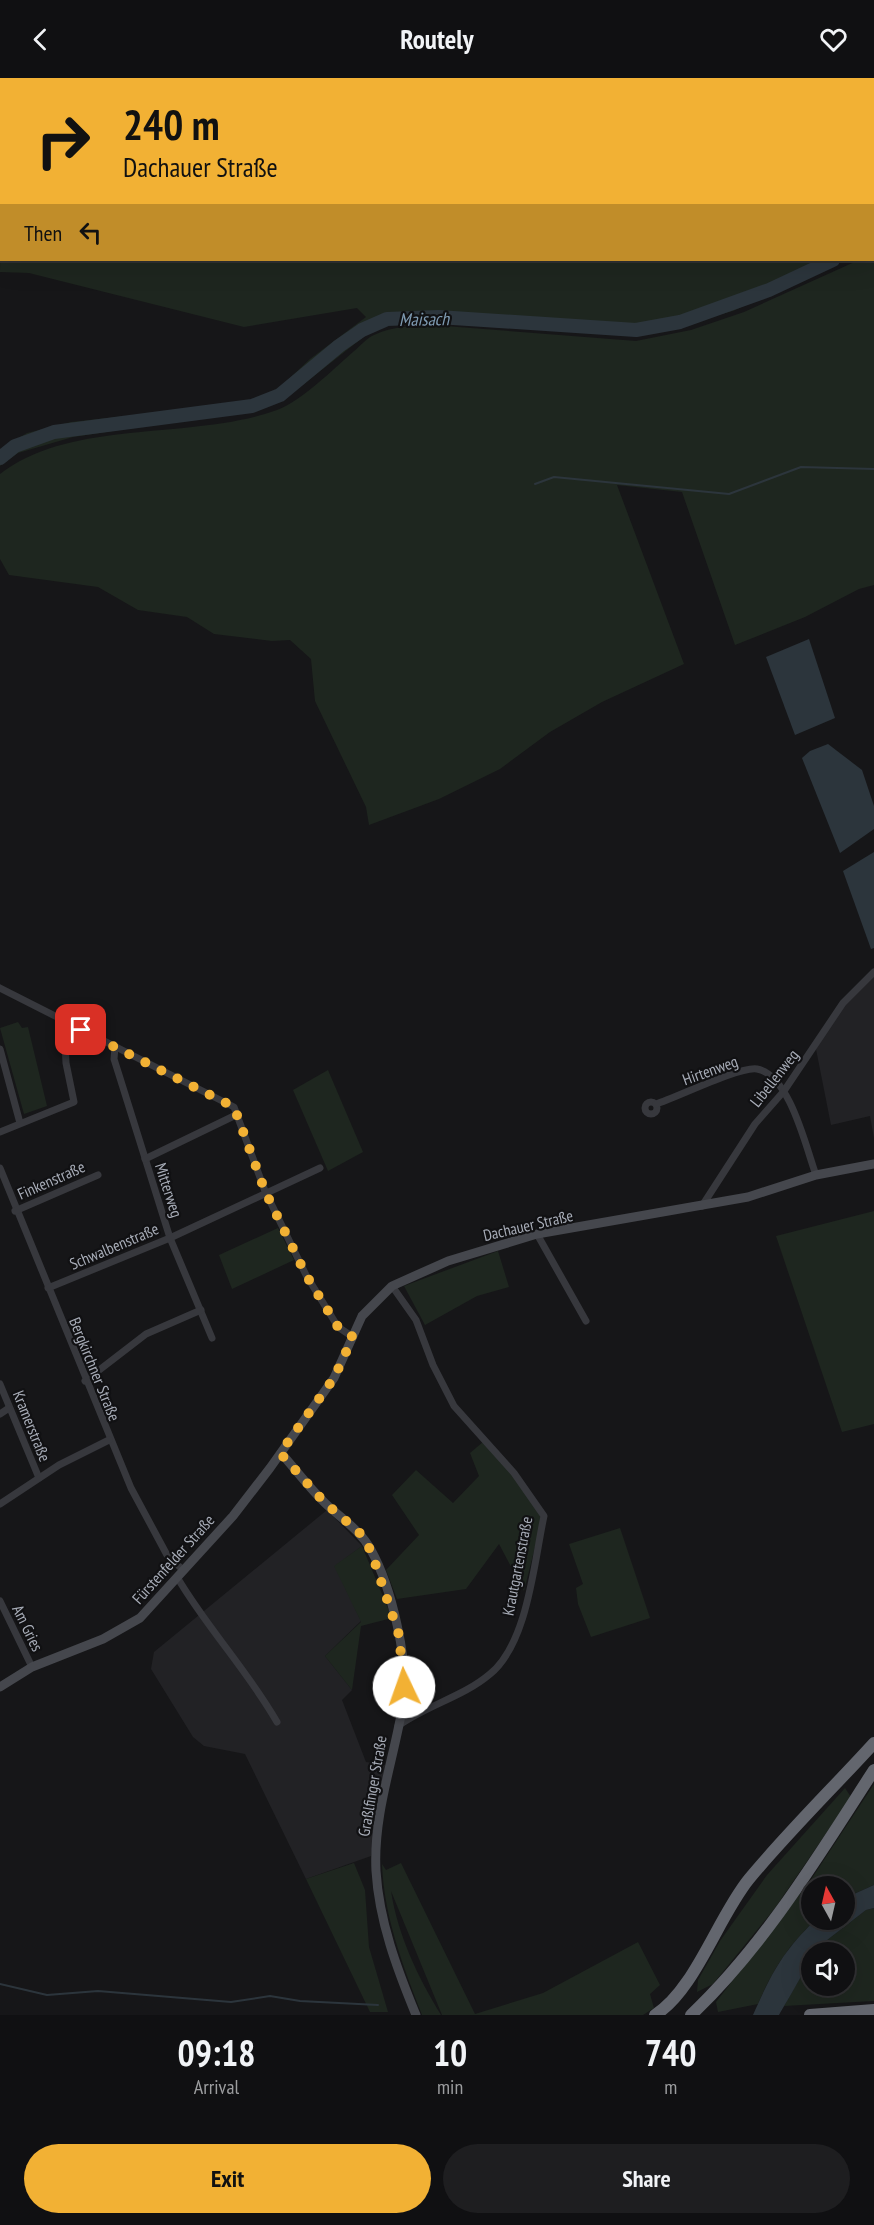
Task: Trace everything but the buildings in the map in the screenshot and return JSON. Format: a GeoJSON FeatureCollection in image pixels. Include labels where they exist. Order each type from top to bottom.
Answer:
{"type":"FeatureCollection","features":[{"type":"Feature","properties":{"kind":"highway"},"geometry":{"type":"LineString","coordinates":[[655,2015],[694,1970],[725,1913],[750,1879],[874,1743]]}},
{"type":"Feature","properties":{"kind":"highway"},"geometry":{"type":"LineString","coordinates":[[691,2015],[718,1988],[790,1896],[874,1770]]}},
{"type":"Feature","properties":{"kind":"highway"},"geometry":{"type":"LineString","coordinates":[[810,2015],[874,2010]]}},
{"type":"Feature","properties":{"kind":"street","name":"Libellenweg"},"geometry":{"type":"LineString","coordinates":[[702,1206],[755,1124],[784,1091],[843,1003],[874,972]]}},
{"type":"Feature","properties":{"kind":"street"},"geometry":{"type":"LineString","coordinates":[[0,988],[234,1107],[265,1191],[324,1307],[338,1327],[353,1337]]}},
{"type":"Feature","properties":{"kind":"street"},"geometry":{"type":"LineString","coordinates":[[0,1132],[74,1102],[66,1063],[64,1021]]}},
{"type":"Feature","properties":{"kind":"street","name":"Mitterweg"},"geometry":{"type":"LineString","coordinates":[[115,1047],[114,1059],[170,1238],[212,1338]]}},
{"type":"Feature","properties":{"kind":"street"},"geometry":{"type":"LineString","coordinates":[[0,1049],[20,1123]]}},
{"type":"Feature","properties":{"kind":"street","name":"Hirtenweg"},"geometry":{"type":"LineString","coordinates":[[656,1104],[740,1072],[756,1069],[766,1073],[790,1100],[816,1175]]}},
{"type":"Feature","properties":{"kind":"street"},"geometry":{"type":"LineString","coordinates":[[145,1159],[238,1114]]}},
{"type":"Feature","properties":{"kind":"street","name":"Dachauer Straße"},"geometry":{"type":"LineString","coordinates":[[280,1453],[334,1378],[362,1316],[392,1286],[448,1261],[537,1234],[748,1197],[816,1175],[874,1164]]}},
{"type":"Feature","properties":{"kind":"street","name":"Bergkirchner Straße"},"geometry":{"type":"LineString","coordinates":[[0,1168],[15,1211],[109,1440],[157,1537],[180,1574],[194,1605],[263,1699],[277,1722]]}},
{"type":"Feature","properties":{"kind":"street","name":"Schwalbenstraße"},"geometry":{"type":"LineString","coordinates":[[48,1288],[170,1238],[265,1191],[320,1168]]}},
{"type":"Feature","properties":{"kind":"street","name":"Finkenstraße"},"geometry":{"type":"LineString","coordinates":[[15,1211],[98,1175]]}},
{"type":"Feature","properties":{"kind":"street"},"geometry":{"type":"LineString","coordinates":[[537,1234],[586,1322]]}},
{"type":"Feature","properties":{"kind":"street","name":"Krautgartenstraße"},"geometry":{"type":"LineString","coordinates":[[392,1286],[416,1320],[433,1365],[454,1406],[514,1473],[544,1516],[522,1620],[511,1647],[491,1674],[398,1726]]}},
{"type":"Feature","properties":{"kind":"street"},"geometry":{"type":"LineString","coordinates":[[85,1382],[146,1334],[201,1310]]}},
{"type":"Feature","properties":{"kind":"street","name":"Kramerstraße"},"geometry":{"type":"LineString","coordinates":[[0,1384],[39,1478]]}},
{"type":"Feature","properties":{"kind":"street"},"geometry":{"type":"LineString","coordinates":[[0,1414],[9,1408]]}},
{"type":"Feature","properties":{"kind":"street"},"geometry":{"type":"LineString","coordinates":[[0,1504],[39,1478],[109,1440]]}},
{"type":"Feature","properties":{"kind":"street","name":"Graßlfinger Straße"},"geometry":{"type":"LineString","coordinates":[[280,1453],[325,1503],[359,1532],[371,1551],[399,1635],[404,1681],[403,1703],[377,1832],[376,1870],[381,1910],[396,1967],[416,2015]]}},
{"type":"Feature","properties":{"kind":"street","name":"Fürstenfelder Straße"},"geometry":{"type":"LineString","coordinates":[[0,1687],[32,1667],[103,1639],[140,1618],[233,1516],[280,1453]]}},
{"type":"Feature","properties":{"kind":"street","name":"Am Gries"},"geometry":{"type":"LineString","coordinates":[[0,1601],[32,1667]]}},
{"type":"Feature","properties":{"kind":"shaded area"},"geometry":{"type":"Polygon","coordinates":[[[0,261],[841,261],[733,311],[641,335],[492,324],[393,324],[371,331],[295,391],[259,409],[73,437],[18,453],[0,466],[0,449],[27,433],[71,422],[244,403],[275,392],[310,359],[366,317],[357,308],[244,327],[29,273],[0,272],[0,261]]]}},
{"type":"Feature","properties":{"kind":"shaded area"},"geometry":{"type":"Polygon","coordinates":[[[857,261],[874,261],[874,585],[859,589],[805,617],[735,645],[682,492],[617,485],[684,664],[602,702],[550,732],[500,769],[439,799],[369,825],[366,807],[315,701],[311,659],[290,640],[272,641],[214,634],[187,617],[138,610],[98,587],[9,575],[0,559],[0,474],[29,456],[97,437],[208,425],[277,410],[307,392],[366,340],[381,332],[403,327],[432,325],[636,341],[691,330],[744,312],[857,261]]]}},
{"type":"Feature","properties":{"kind":"shaded area"},"geometry":{"type":"Polygon","coordinates":[[[809,639],[835,718],[795,735],[766,657],[809,639]]]}},
{"type":"Feature","properties":{"kind":"shaded area"},"geometry":{"type":"Polygon","coordinates":[[[828,744],[862,770],[874,806],[874,829],[840,853],[802,758],[810,751],[828,744]]]}},
{"type":"Feature","properties":{"kind":"shaded area"},"geometry":{"type":"Polygon","coordinates":[[[874,852],[874,948],[871,949],[843,871],[874,852]]]}},
{"type":"Feature","properties":{"kind":"shaded area"},"geometry":{"type":"Polygon","coordinates":[[[874,975],[874,1138],[870,1116],[831,1125],[816,1049],[843,1004],[874,975]]]}},
{"type":"Feature","properties":{"kind":"shaded area"},"geometry":{"type":"Polygon","coordinates":[[[18,1022],[22,1028],[28,1027],[47,1106],[24,1114],[0,1028],[18,1022]]]}},
{"type":"Feature","properties":{"kind":"shaded area"},"geometry":{"type":"Polygon","coordinates":[[[328,1070],[363,1152],[328,1171],[293,1090],[328,1070]]]}},
{"type":"Feature","properties":{"kind":"shaded area"},"geometry":{"type":"Polygon","coordinates":[[[874,1211],[874,1424],[842,1432],[776,1236],[874,1211]]]}},
{"type":"Feature","properties":{"kind":"shaded area"},"geometry":{"type":"Polygon","coordinates":[[[278,1228],[294,1260],[232,1289],[219,1255],[278,1228]]]}},
{"type":"Feature","properties":{"kind":"shaded area"},"geometry":{"type":"Polygon","coordinates":[[[498,1251],[509,1287],[477,1296],[425,1325],[404,1286],[498,1251]]]}},
{"type":"Feature","properties":{"kind":"shaded area"},"geometry":{"type":"Polygon","coordinates":[[[483,1442],[515,1475],[543,1515],[524,1591],[499,1544],[466,1589],[397,1599],[386,1570],[419,1535],[392,1495],[416,1470],[453,1503],[479,1476],[470,1453],[483,1442]]]}},
{"type":"Feature","properties":{"kind":"shaded area"},"geometry":{"type":"Polygon","coordinates":[[[327,1510],[362,1546],[335,1566],[361,1621],[325,1656],[352,1690],[342,1700],[366,1762],[385,1765],[371,1856],[306,1879],[245,1754],[204,1746],[193,1737],[151,1669],[154,1652],[327,1510]]]}},
{"type":"Feature","properties":{"kind":"shaded area"},"geometry":{"type":"Polygon","coordinates":[[[620,1528],[650,1618],[591,1637],[578,1604],[576,1588],[583,1584],[569,1544],[620,1528]]]}},
{"type":"Feature","properties":{"kind":"shaded area"},"geometry":{"type":"Polygon","coordinates":[[[362,1546],[392,1618],[361,1626],[352,1690],[325,1656],[361,1622],[334,1566],[362,1546]]]}},
{"type":"Feature","properties":{"kind":"shaded area"},"geometry":{"type":"Polygon","coordinates":[[[874,1784],[874,1885],[855,1894],[855,1876],[813,1876],[874,1784]]]}},
{"type":"Feature","properties":{"kind":"shaded area"},"geometry":{"type":"Polygon","coordinates":[[[845,1788],[851,1797],[775,1908],[713,1984],[697,1992],[698,1980],[720,1941],[767,1875],[845,1788]]]}},
{"type":"Feature","properties":{"kind":"shaded area"},"geometry":{"type":"Polygon","coordinates":[[[354,1863],[365,1890],[369,1947],[388,2012],[370,2012],[306,1879],[354,1863]]]}},
{"type":"Feature","properties":{"kind":"shaded area"},"geometry":{"type":"Polygon","coordinates":[[[401,1863],[475,2014],[543,1993],[638,1942],[660,1985],[650,1994],[654,2008],[643,2015],[442,2015],[391,1891],[394,1908],[410,1956],[441,2015],[422,2015],[396,1941],[386,1903],[382,1864],[386,1870],[401,1863]]]}},
{"type":"Feature","properties":{"kind":"shaded area"},"geometry":{"type":"Polygon","coordinates":[[[874,1885],[874,1908],[866,1910],[855,1918],[855,1894],[874,1885]]]}},
{"type":"Feature","properties":{"kind":"shaded area"},"geometry":{"type":"Polygon","coordinates":[[[801,1893],[801,1930],[806,1930],[782,1959],[758,2004],[718,2012],[716,2002],[801,1893]]]}},
{"type":"Feature","properties":{"kind":"shaded area"},"geometry":{"type":"Polygon","coordinates":[[[874,1908],[874,2001],[784,2006],[801,1976],[801,1996],[855,1996],[855,1942],[825,1942],[840,1930],[855,1930],[855,1918],[866,1910],[874,1908]]]}},
{"type":"Feature","properties":{"kind":"shaded area"},"geometry":{"type":"Polygon","coordinates":[[[806,1930],[840,1930],[825,1942],[801,1942],[801,1976],[779,2015],[753,2015],[779,1964],[806,1930]]]}},
{"type":"Feature","properties":{"kind":"waterway","name":"Maisach"},"geometry":{"type":"LineString","coordinates":[[0,458],[15,446],[54,432],[252,406],[280,395],[339,346],[362,330],[387,319],[438,317],[636,330],[680,322],[769,290],[831,261]]}},
{"type":"Feature","properties":{"kind":"waterway"},"geometry":{"type":"LineString","coordinates":[[535,484],[554,477],[729,494],[801,467],[874,469]]}},
{"type":"Feature","properties":{"kind":"waterway"},"geometry":{"type":"LineString","coordinates":[[0,1984],[47,1995],[98,1991],[231,2002],[270,1996],[300,2001],[378,2005]]}},
{"type":"Feature","properties":{"kind":"route"},"geometry":{"type":"LineString","coordinates":[[81,1030],[151,1063],[234,1107],[265,1191],[306,1275],[338,1327],[353,1337],[334,1378],[280,1453],[325,1503],[359,1532],[371,1551],[383,1578],[399,1635],[404,1687]]}}]}
